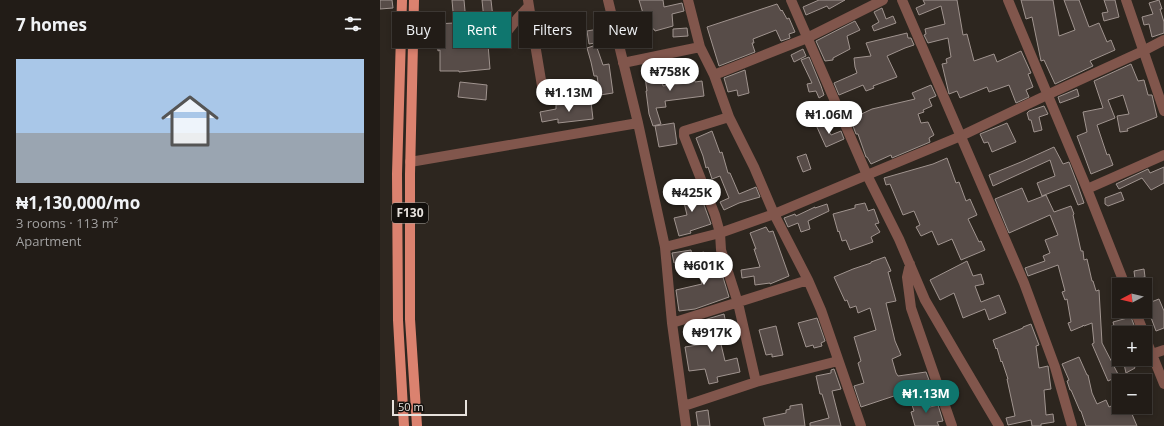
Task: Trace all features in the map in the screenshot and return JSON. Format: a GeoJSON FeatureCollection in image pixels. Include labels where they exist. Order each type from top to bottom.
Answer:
{"type":"FeatureCollection","features":[{"type":"Feature","properties":{"kind":"main road","name":"F130"},"geometry":{"type":"LineString","coordinates":[[402,0],[397,174],[398,320],[404,426]]}},
{"type":"Feature","properties":{"kind":"main road","name":"F130"},"geometry":{"type":"LineString","coordinates":[[414,0],[410,162],[410,319],[417,426]]}},
{"type":"Feature","properties":{"kind":"main road"},"geometry":{"type":"LineString","coordinates":[[399,103],[412,111]]}},
{"type":"Feature","properties":{"kind":"street"},"geometry":{"type":"LineString","coordinates":[[608,0],[666,247],[672,323],[686,426]]}},
{"type":"Feature","properties":{"kind":"street"},"geometry":{"type":"LineString","coordinates":[[688,0],[700,47],[714,75],[729,117],[821,310],[861,426]]}},
{"type":"Feature","properties":{"kind":"street"},"geometry":{"type":"LineString","coordinates":[[791,0],[926,300],[999,426]]}},
{"type":"Feature","properties":{"kind":"street"},"geometry":{"type":"LineString","coordinates":[[714,75],[807,38],[883,0]]}},
{"type":"Feature","properties":{"kind":"street"},"geometry":{"type":"LineString","coordinates":[[902,0],[1024,283],[1055,367],[1072,426]]}},
{"type":"Feature","properties":{"kind":"street"},"geometry":{"type":"LineString","coordinates":[[1008,0],[1087,189],[1122,278]]}},
{"type":"Feature","properties":{"kind":"street"},"geometry":{"type":"LineString","coordinates":[[1126,0],[1164,111]]}},
{"type":"Feature","properties":{"kind":"street"},"geometry":{"type":"LineString","coordinates":[[511,27],[529,3]]}},
{"type":"Feature","properties":{"kind":"street"},"geometry":{"type":"LineString","coordinates":[[529,3],[534,44],[544,98]]}},
{"type":"Feature","properties":{"kind":"street"},"geometry":{"type":"LineString","coordinates":[[666,247],[720,233],[774,214],[961,136],[1164,40]]}},
{"type":"Feature","properties":{"kind":"street"},"geometry":{"type":"LineString","coordinates":[[623,63],[700,47]]}},
{"type":"Feature","properties":{"kind":"street"},"geometry":{"type":"LineString","coordinates":[[729,117],[684,131],[684,136],[715,215],[720,233],[721,250],[738,303],[756,382]]}},
{"type":"Feature","properties":{"kind":"street"},"geometry":{"type":"LineString","coordinates":[[410,162],[638,123]]}},
{"type":"Feature","properties":{"kind":"street"},"geometry":{"type":"LineString","coordinates":[[1087,189],[1164,156]]}},
{"type":"Feature","properties":{"kind":"street"},"geometry":{"type":"LineString","coordinates":[[910,264],[908,277],[911,308],[952,426]]}},
{"type":"Feature","properties":{"kind":"street"},"geometry":{"type":"LineString","coordinates":[[672,323],[808,280]]}},
{"type":"Feature","properties":{"kind":"street"},"geometry":{"type":"LineString","coordinates":[[1164,350],[1152,354],[1164,384]]}},
{"type":"Feature","properties":{"kind":"street"},"geometry":{"type":"LineString","coordinates":[[684,406],[756,382],[838,361]]}},
{"type":"Feature","properties":{"kind":"building"},"geometry":{"type":"Polygon","coordinates":[[[380,0],[392,0],[393,8],[380,9],[380,0]]]}},
{"type":"Feature","properties":{"kind":"building"},"geometry":{"type":"Polygon","coordinates":[[[452,0],[464,0],[465,12],[453,12],[452,0]]]}},
{"type":"Feature","properties":{"kind":"building"},"geometry":{"type":"Polygon","coordinates":[[[482,0],[491,0],[492,12],[483,12],[482,0]]]}},
{"type":"Feature","properties":{"kind":"building"},"geometry":{"type":"Polygon","coordinates":[[[639,0],[663,0],[664,7],[682,3],[684,11],[672,14],[673,26],[655,31],[654,29],[652,29],[652,12],[643,12],[639,0]]]}},
{"type":"Feature","properties":{"kind":"building"},"geometry":{"type":"Polygon","coordinates":[[[819,0],[845,0],[829,9],[827,6],[806,15],[803,7],[819,0]]]}},
{"type":"Feature","properties":{"kind":"building"},"geometry":{"type":"Polygon","coordinates":[[[923,0],[957,0],[963,35],[967,34],[974,61],[994,54],[997,62],[1021,51],[1031,73],[1028,74],[1033,87],[1026,90],[1029,97],[1016,103],[1009,85],[989,92],[987,87],[960,98],[957,91],[949,94],[942,64],[947,63],[946,59],[951,57],[948,38],[928,43],[924,35],[926,34],[925,29],[945,24],[941,6],[919,15],[916,8],[925,4],[923,0]]]}},
{"type":"Feature","properties":{"kind":"building"},"geometry":{"type":"Polygon","coordinates":[[[1021,0],[1053,0],[1059,36],[1075,30],[1064,0],[1079,0],[1089,27],[1099,23],[1107,42],[1111,40],[1115,50],[1090,61],[1093,66],[1055,84],[1044,60],[1041,61],[1032,17],[1026,19],[1021,0]]]}},
{"type":"Feature","properties":{"kind":"building"},"geometry":{"type":"Polygon","coordinates":[[[1104,0],[1115,0],[1119,17],[1104,21],[1102,13],[1108,12],[1104,0]]]}},
{"type":"Feature","properties":{"kind":"building"},"geometry":{"type":"Polygon","coordinates":[[[1159,0],[1164,22],[1164,33],[1152,37],[1149,24],[1144,25],[1142,17],[1153,14],[1149,3],[1159,0]]]}},
{"type":"Feature","properties":{"kind":"building"},"geometry":{"type":"Polygon","coordinates":[[[777,4],[787,19],[789,18],[795,32],[789,34],[790,38],[781,41],[776,30],[753,39],[754,43],[752,43],[755,52],[719,66],[707,27],[777,4]]]}},
{"type":"Feature","properties":{"kind":"building"},"geometry":{"type":"Polygon","coordinates":[[[882,8],[886,19],[893,16],[896,23],[874,31],[872,26],[879,22],[874,12],[882,8]]]}},
{"type":"Feature","properties":{"kind":"building"},"geometry":{"type":"Polygon","coordinates":[[[855,21],[860,30],[847,36],[850,49],[833,58],[833,60],[825,61],[816,41],[855,21]]]}},
{"type":"Feature","properties":{"kind":"building"},"geometry":{"type":"Polygon","coordinates":[[[453,23],[453,48],[488,48],[490,69],[459,72],[440,71],[440,50],[438,51],[438,48],[445,48],[445,24],[453,23]]]}},
{"type":"Feature","properties":{"kind":"building"},"geometry":{"type":"Polygon","coordinates":[[[687,28],[688,36],[673,37],[673,29],[687,28]]]}},
{"type":"Feature","properties":{"kind":"building"},"geometry":{"type":"Polygon","coordinates":[[[594,30],[594,43],[589,44],[587,31],[594,30]]]}},
{"type":"Feature","properties":{"kind":"building"},"geometry":{"type":"Polygon","coordinates":[[[907,33],[908,38],[911,38],[914,45],[887,56],[897,77],[873,86],[874,88],[866,91],[863,85],[839,95],[834,83],[857,73],[854,58],[871,56],[866,43],[907,33]]]}},
{"type":"Feature","properties":{"kind":"building"},"geometry":{"type":"Polygon","coordinates":[[[594,46],[594,48],[597,48],[603,65],[609,64],[613,93],[600,95],[597,76],[594,76],[587,48],[594,46]]]}},
{"type":"Feature","properties":{"kind":"building"},"geometry":{"type":"Polygon","coordinates":[[[803,49],[806,56],[794,62],[791,55],[803,49]]]}},
{"type":"Feature","properties":{"kind":"building"},"geometry":{"type":"Polygon","coordinates":[[[809,57],[824,95],[819,98],[816,91],[809,92],[807,84],[812,83],[801,60],[809,57]]]}},
{"type":"Feature","properties":{"kind":"building"},"geometry":{"type":"Polygon","coordinates":[[[1131,64],[1138,81],[1144,80],[1148,95],[1152,95],[1157,117],[1127,129],[1128,131],[1120,132],[1117,116],[1129,114],[1123,95],[1108,100],[1115,118],[1097,125],[1107,155],[1109,154],[1113,165],[1091,174],[1077,136],[1087,132],[1083,112],[1103,108],[1094,81],[1131,64]]]}},
{"type":"Feature","properties":{"kind":"building"},"geometry":{"type":"Polygon","coordinates":[[[693,66],[695,82],[702,81],[704,96],[665,101],[666,107],[656,108],[661,124],[653,126],[649,114],[645,77],[661,75],[663,86],[687,83],[684,67],[693,66]]]}},
{"type":"Feature","properties":{"kind":"building"},"geometry":{"type":"Polygon","coordinates":[[[745,70],[749,93],[738,96],[737,90],[728,92],[724,78],[745,70]]]}},
{"type":"Feature","properties":{"kind":"building"},"geometry":{"type":"Polygon","coordinates":[[[460,82],[487,85],[486,100],[458,97],[460,82]]]}},
{"type":"Feature","properties":{"kind":"building"},"geometry":{"type":"Polygon","coordinates":[[[931,85],[936,96],[929,99],[932,106],[923,110],[924,112],[918,114],[921,123],[928,122],[934,135],[929,138],[930,142],[892,158],[891,155],[871,164],[866,157],[858,134],[856,134],[853,126],[855,125],[851,119],[872,109],[915,99],[912,93],[931,85]]]}},
{"type":"Feature","properties":{"kind":"building"},"geometry":{"type":"Polygon","coordinates":[[[1077,89],[1079,96],[1060,103],[1058,97],[1077,89]]]}},
{"type":"Feature","properties":{"kind":"building"},"geometry":{"type":"Polygon","coordinates":[[[591,102],[593,119],[558,123],[558,119],[542,122],[540,112],[556,109],[556,105],[591,102]]]}},
{"type":"Feature","properties":{"kind":"building"},"geometry":{"type":"Polygon","coordinates":[[[1044,106],[1048,114],[1039,117],[1042,130],[1034,132],[1031,120],[1029,120],[1027,113],[1044,106]]]}},
{"type":"Feature","properties":{"kind":"building"},"geometry":{"type":"Polygon","coordinates":[[[824,121],[831,135],[841,131],[844,139],[826,147],[816,125],[824,121]]]}},
{"type":"Feature","properties":{"kind":"building"},"geometry":{"type":"Polygon","coordinates":[[[674,123],[677,144],[659,147],[655,126],[674,123]]]}},
{"type":"Feature","properties":{"kind":"building"},"geometry":{"type":"Polygon","coordinates":[[[1007,123],[1016,142],[992,152],[988,142],[984,143],[980,134],[1007,123]]]}},
{"type":"Feature","properties":{"kind":"building"},"geometry":{"type":"Polygon","coordinates":[[[712,131],[720,153],[722,152],[728,173],[730,173],[739,194],[756,187],[760,197],[739,203],[724,210],[720,202],[729,198],[720,176],[712,179],[708,167],[706,168],[696,138],[712,131]]]}},
{"type":"Feature","properties":{"kind":"building"},"geometry":{"type":"Polygon","coordinates":[[[1054,147],[1063,164],[1069,162],[1084,203],[1078,205],[1070,185],[1042,196],[1037,183],[1055,176],[1050,160],[993,186],[989,175],[1054,147]]]}},
{"type":"Feature","properties":{"kind":"building"},"geometry":{"type":"Polygon","coordinates":[[[806,154],[811,169],[803,172],[797,157],[806,154]]]}},
{"type":"Feature","properties":{"kind":"building"},"geometry":{"type":"Polygon","coordinates":[[[947,158],[956,183],[959,182],[966,201],[970,199],[977,215],[968,219],[979,242],[981,241],[985,250],[961,260],[952,239],[938,245],[932,231],[921,236],[916,227],[920,225],[914,211],[903,215],[890,184],[886,185],[884,178],[933,164],[947,158]]]}},
{"type":"Feature","properties":{"kind":"building"},"geometry":{"type":"Polygon","coordinates":[[[1164,167],[1164,183],[1151,190],[1142,178],[1119,189],[1116,184],[1148,169],[1150,173],[1164,167]]]}},
{"type":"Feature","properties":{"kind":"building"},"geometry":{"type":"Polygon","coordinates":[[[694,186],[697,195],[700,194],[711,224],[690,231],[691,233],[679,236],[674,218],[687,215],[681,190],[694,186]]]}},
{"type":"Feature","properties":{"kind":"building"},"geometry":{"type":"Polygon","coordinates":[[[1022,188],[1028,202],[1046,195],[1054,212],[1071,206],[1084,260],[1087,259],[1096,291],[1099,290],[1102,343],[1112,362],[1112,366],[1114,366],[1118,374],[1112,374],[1112,379],[1108,381],[1092,344],[1094,343],[1092,323],[1083,325],[1071,331],[1068,323],[1071,322],[1067,299],[1065,300],[1062,292],[1065,291],[1058,265],[1028,276],[1025,268],[1045,261],[1043,256],[1050,253],[1045,240],[1058,235],[1050,215],[1009,233],[995,199],[1022,188]]]}},
{"type":"Feature","properties":{"kind":"building"},"geometry":{"type":"Polygon","coordinates":[[[1121,192],[1124,200],[1108,206],[1105,204],[1105,198],[1121,192]]]}},
{"type":"Feature","properties":{"kind":"building"},"geometry":{"type":"Polygon","coordinates":[[[865,203],[868,211],[874,209],[879,223],[875,224],[880,232],[871,237],[873,242],[850,250],[846,240],[842,241],[833,214],[855,208],[855,205],[865,203]]]}},
{"type":"Feature","properties":{"kind":"building"},"geometry":{"type":"Polygon","coordinates":[[[827,204],[829,211],[808,221],[810,229],[801,232],[798,223],[788,227],[784,218],[795,214],[796,216],[815,207],[827,204]]]}},
{"type":"Feature","properties":{"kind":"building"},"geometry":{"type":"Polygon","coordinates":[[[766,227],[769,232],[773,231],[789,276],[770,284],[755,285],[754,276],[742,278],[741,270],[760,267],[754,249],[756,249],[750,233],[766,227]]]}},
{"type":"Feature","properties":{"kind":"building"},"geometry":{"type":"Polygon","coordinates":[[[691,250],[693,261],[674,263],[672,253],[691,250]]]}},
{"type":"Feature","properties":{"kind":"building"},"geometry":{"type":"Polygon","coordinates":[[[704,252],[705,255],[708,254],[709,261],[714,260],[715,265],[719,264],[729,297],[695,309],[679,311],[676,290],[702,284],[695,254],[704,252]]]}},
{"type":"Feature","properties":{"kind":"building"},"geometry":{"type":"Polygon","coordinates":[[[885,257],[891,271],[888,272],[896,301],[886,303],[895,341],[901,355],[892,359],[896,373],[898,376],[926,372],[929,380],[901,385],[903,393],[861,407],[854,386],[864,383],[858,363],[861,361],[854,337],[876,330],[870,308],[858,313],[856,306],[850,308],[847,300],[845,301],[834,277],[885,257]]]}},
{"type":"Feature","properties":{"kind":"building"},"geometry":{"type":"Polygon","coordinates":[[[967,261],[973,276],[981,274],[984,284],[975,286],[981,302],[999,295],[1006,313],[989,320],[985,309],[963,318],[954,293],[940,300],[930,280],[967,261]]]}},
{"type":"Feature","properties":{"kind":"building"},"geometry":{"type":"Polygon","coordinates":[[[1144,269],[1145,277],[1135,278],[1134,271],[1144,269]]]}},
{"type":"Feature","properties":{"kind":"building"},"geometry":{"type":"Polygon","coordinates":[[[1159,299],[1164,311],[1164,328],[1156,331],[1151,318],[1152,302],[1159,299]]]}},
{"type":"Feature","properties":{"kind":"building"},"geometry":{"type":"Polygon","coordinates":[[[724,314],[727,328],[722,329],[723,335],[719,336],[725,361],[737,358],[740,372],[717,377],[718,382],[709,384],[705,369],[689,371],[685,347],[710,343],[704,320],[724,314]]]}},
{"type":"Feature","properties":{"kind":"building"},"geometry":{"type":"Polygon","coordinates":[[[817,318],[825,341],[821,343],[822,346],[814,348],[813,345],[806,347],[798,323],[817,318]]]}},
{"type":"Feature","properties":{"kind":"building"},"geometry":{"type":"Polygon","coordinates":[[[1131,318],[1134,326],[1114,326],[1113,322],[1131,318]]]}},
{"type":"Feature","properties":{"kind":"building"},"geometry":{"type":"Polygon","coordinates":[[[1031,324],[1039,345],[1036,346],[1039,368],[1048,366],[1051,389],[1044,390],[1046,415],[1053,414],[1054,422],[1041,424],[1041,426],[1032,426],[1031,420],[1008,425],[1006,418],[1015,416],[1008,379],[993,340],[1031,324]]]}},
{"type":"Feature","properties":{"kind":"building"},"geometry":{"type":"Polygon","coordinates":[[[776,326],[783,355],[772,357],[772,354],[766,355],[759,330],[776,326]]]}},
{"type":"Feature","properties":{"kind":"building"},"geometry":{"type":"Polygon","coordinates":[[[1079,357],[1088,375],[1092,393],[1097,404],[1106,400],[1109,407],[1112,406],[1112,414],[1132,414],[1137,426],[1086,426],[1081,411],[1070,390],[1067,381],[1069,380],[1062,364],[1079,357]]]}},
{"type":"Feature","properties":{"kind":"building"},"geometry":{"type":"Polygon","coordinates":[[[1124,366],[1134,366],[1135,368],[1126,373],[1124,366]]]}},
{"type":"Feature","properties":{"kind":"building"},"geometry":{"type":"Polygon","coordinates":[[[834,369],[841,389],[832,391],[841,426],[810,426],[810,423],[829,418],[822,394],[820,394],[816,376],[831,373],[831,370],[834,369]]]}},
{"type":"Feature","properties":{"kind":"building"},"geometry":{"type":"Polygon","coordinates":[[[923,398],[926,408],[938,405],[943,421],[937,422],[939,426],[915,426],[911,412],[914,411],[911,402],[923,398]]]}},
{"type":"Feature","properties":{"kind":"building"},"geometry":{"type":"Polygon","coordinates":[[[802,404],[805,426],[765,426],[763,418],[786,413],[786,410],[790,409],[790,406],[802,404]]]}},
{"type":"Feature","properties":{"kind":"building"},"geometry":{"type":"Polygon","coordinates":[[[708,410],[710,426],[698,426],[696,412],[708,410]]]}}]}
